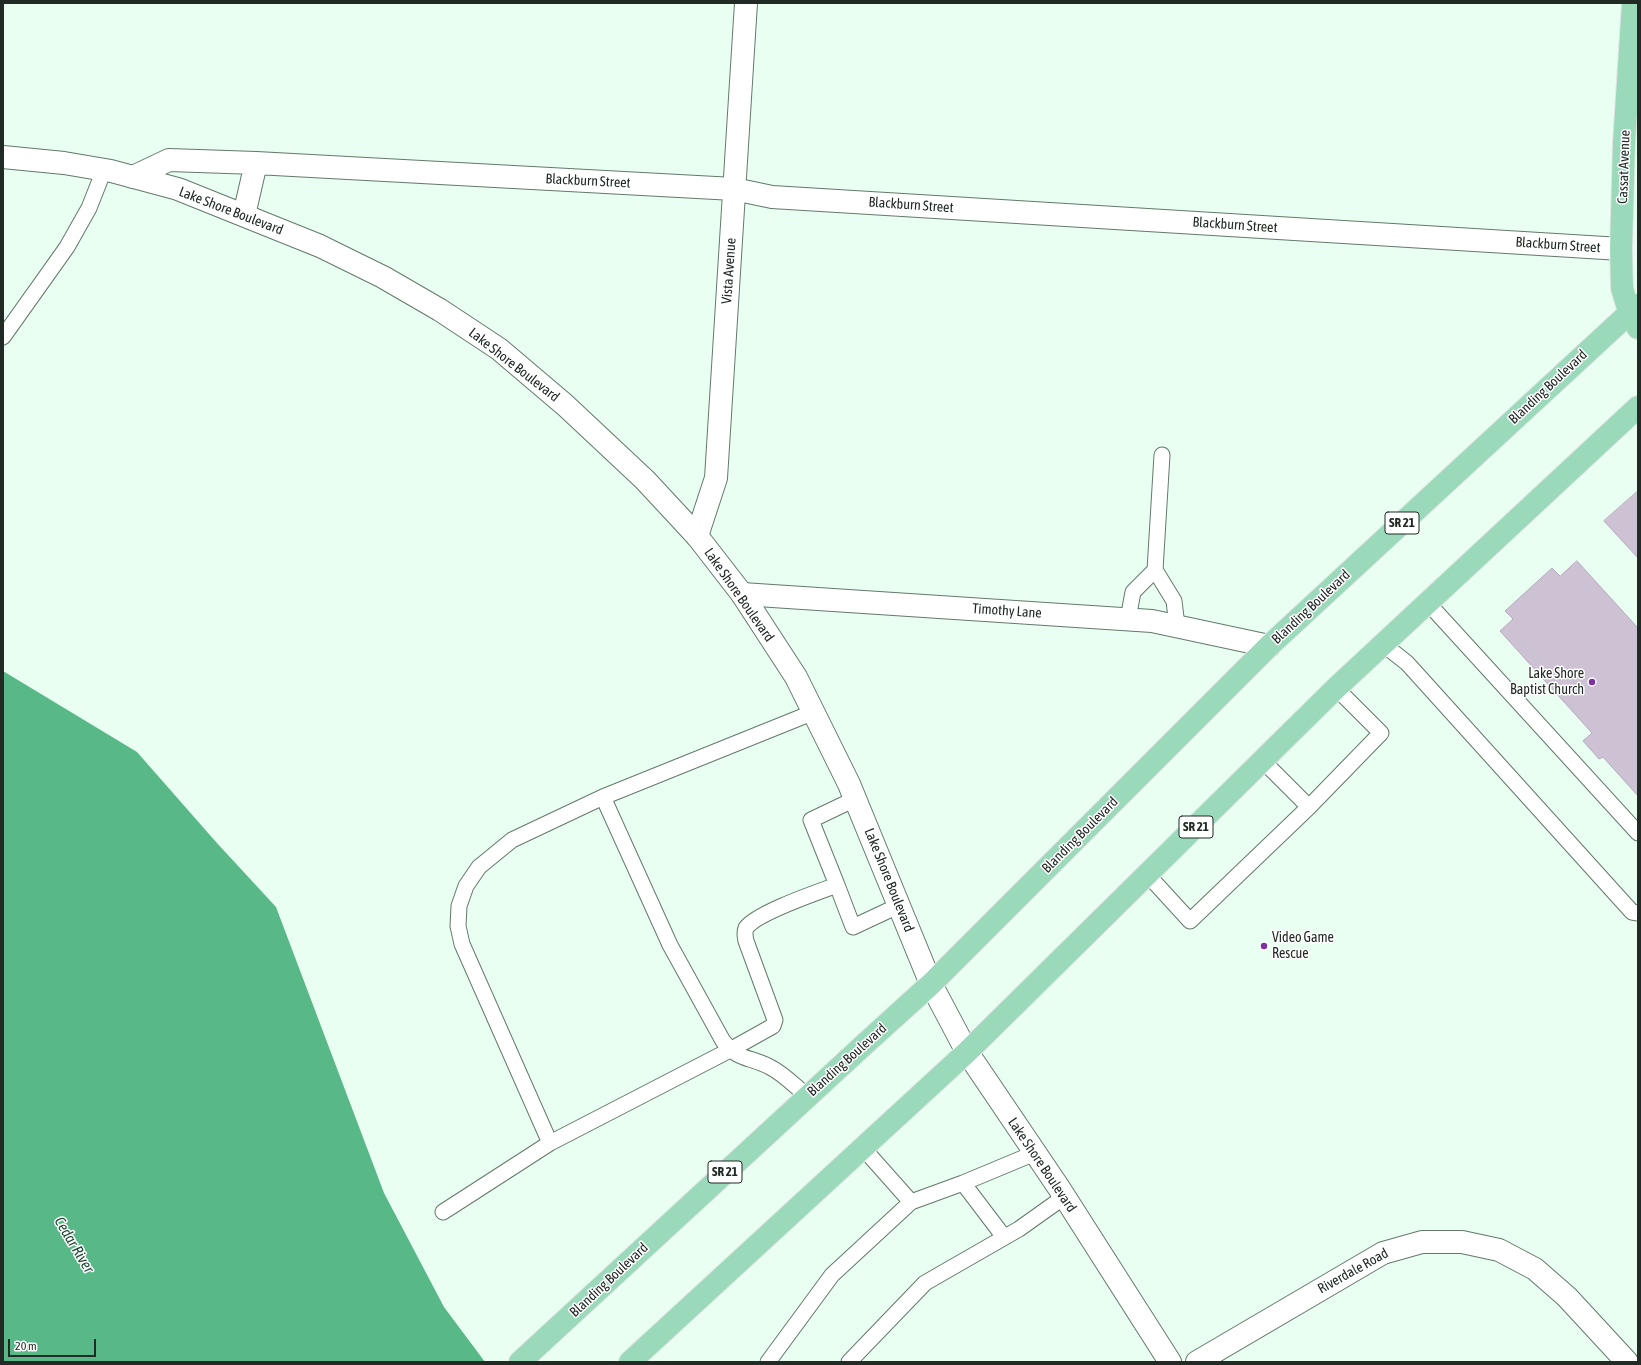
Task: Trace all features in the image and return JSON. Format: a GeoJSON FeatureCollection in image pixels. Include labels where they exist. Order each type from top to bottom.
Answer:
{"type":"FeatureCollection","features":[{"type":"Feature","properties":{"kind":"main road","name":"Cassat Avenue"},"geometry":{"type":"LineString","coordinates":[[1633,3],[1624,143],[1621,249],[1622,288],[1635,315]]}},
{"type":"Feature","properties":{"kind":"main road"},"geometry":{"type":"LineString","coordinates":[[1624,143],[1638,160]]}},
{"type":"Feature","properties":{"kind":"main road","name":"Blanding Boulevard"},"geometry":{"type":"LineString","coordinates":[[520,1362],[931,984],[1270,646],[1635,315]]}},
{"type":"Feature","properties":{"kind":"main road","name":"SR 21"},"geometry":{"type":"LineString","coordinates":[[630,1362],[967,1052],[1336,688],[1638,407]]}},
{"type":"Feature","properties":{"kind":"street","name":"Vista Avenue"},"geometry":{"type":"LineString","coordinates":[[697,536],[716,478],[746,3]]}},
{"type":"Feature","properties":{"kind":"street","name":"Lake Shore Boulevard"},"geometry":{"type":"LineString","coordinates":[[3,157],[64,163],[104,170],[178,189],[320,246],[383,277],[440,310],[498,349],[565,404],[645,480],[697,536],[742,594],[796,677],[855,799],[931,984],[967,1052],[1064,1197],[1170,1362]]}},
{"type":"Feature","properties":{"kind":"street","name":"Blackburn Street"},"geometry":{"type":"LineString","coordinates":[[132,177],[169,160],[256,163],[734,189],[772,197],[1621,249]]}},
{"type":"Feature","properties":{"kind":"street"},"geometry":{"type":"LineString","coordinates":[[244,216],[256,163]]}},
{"type":"Feature","properties":{"kind":"street","name":"Timothy Lane"},"geometry":{"type":"LineString","coordinates":[[742,594],[1152,621],[1270,646]]}},
{"type":"Feature","properties":{"kind":"street","name":"Riverdale Road"},"geometry":{"type":"LineString","coordinates":[[1196,1362],[1383,1252],[1422,1242],[1462,1242],[1499,1250],[1535,1269],[1566,1297],[1627,1362]]}},
{"type":"Feature","properties":{"kind":"lane"},"geometry":{"type":"LineString","coordinates":[[3,337],[67,247],[89,208],[104,170]]}},
{"type":"Feature","properties":{"kind":"lane"},"geometry":{"type":"LineString","coordinates":[[1162,455],[1155,570],[1174,601],[1177,626]]}},
{"type":"Feature","properties":{"kind":"lane"},"geometry":{"type":"LineString","coordinates":[[1128,619],[1133,592],[1155,570]]}},
{"type":"Feature","properties":{"kind":"lane"},"geometry":{"type":"LineString","coordinates":[[1428,603],[1638,833]]}},
{"type":"Feature","properties":{"kind":"lane"},"geometry":{"type":"LineString","coordinates":[[1383,644],[1407,663],[1632,912],[1638,913]]}},
{"type":"Feature","properties":{"kind":"lane"},"geometry":{"type":"LineString","coordinates":[[1147,874],[1190,921],[1309,807],[1380,733],[1336,688]]}},
{"type":"Feature","properties":{"kind":"lane"},"geometry":{"type":"LineString","coordinates":[[550,1143],[462,944],[458,926],[459,906],[466,886],[479,867],[512,840],[603,797],[814,712]]}},
{"type":"Feature","properties":{"kind":"lane"},"geometry":{"type":"LineString","coordinates":[[1263,761],[1309,807]]}},
{"type":"Feature","properties":{"kind":"lane"},"geometry":{"type":"LineString","coordinates":[[603,797],[670,945],[723,1041],[736,1055],[768,1065],[782,1074],[808,1096]]}},
{"type":"Feature","properties":{"kind":"lane"},"geometry":{"type":"LineString","coordinates":[[855,799],[811,820],[853,926],[900,906]]}},
{"type":"Feature","properties":{"kind":"lane"},"geometry":{"type":"LineString","coordinates":[[443,1212],[550,1143],[769,1030],[774,1026],[775,1020],[744,934],[746,929],[752,922],[793,901],[837,885]]}},
{"type":"Feature","properties":{"kind":"lane"},"geometry":{"type":"LineString","coordinates":[[864,1148],[911,1202]]}},
{"type":"Feature","properties":{"kind":"lane"},"geometry":{"type":"LineString","coordinates":[[768,1362],[832,1275],[911,1202],[963,1183],[1035,1153]]}},
{"type":"Feature","properties":{"kind":"lane"},"geometry":{"type":"LineString","coordinates":[[963,1183],[1004,1237]]}},
{"type":"Feature","properties":{"kind":"lane"},"geometry":{"type":"LineString","coordinates":[[849,1362],[925,1283],[1019,1229],[1064,1197]]}},
{"type":"Feature","properties":{"kind":"water","name":"Cedar River"},"geometry":{"type":"Polygon","coordinates":[[[3,671],[137,752],[216,842],[276,907],[384,1193],[444,1307],[485,1362],[3,1362],[3,671]]]}},
{"type":"Feature","properties":{"kind":"building"},"geometry":{"type":"Polygon","coordinates":[[[1638,491],[1638,558],[1604,521],[1638,491]]]}},
{"type":"Feature","properties":{"kind":"building","name":"Lake Shore Baptist Church"},"geometry":{"type":"Polygon","coordinates":[[[1577,561],[1638,628],[1638,796],[1603,757],[1599,759],[1583,741],[1592,733],[1500,631],[1513,619],[1505,611],[1552,568],[1560,576],[1577,561]]]}},
{"type":"Feature","properties":{"kind":"place","name":"Lake Shore Baptist Church"},"geometry":{"type":"Point","coordinates":[1592,682]}},
{"type":"Feature","properties":{"kind":"place","name":"Video Game Rescue"},"geometry":{"type":"Point","coordinates":[1264,946]}}]}
